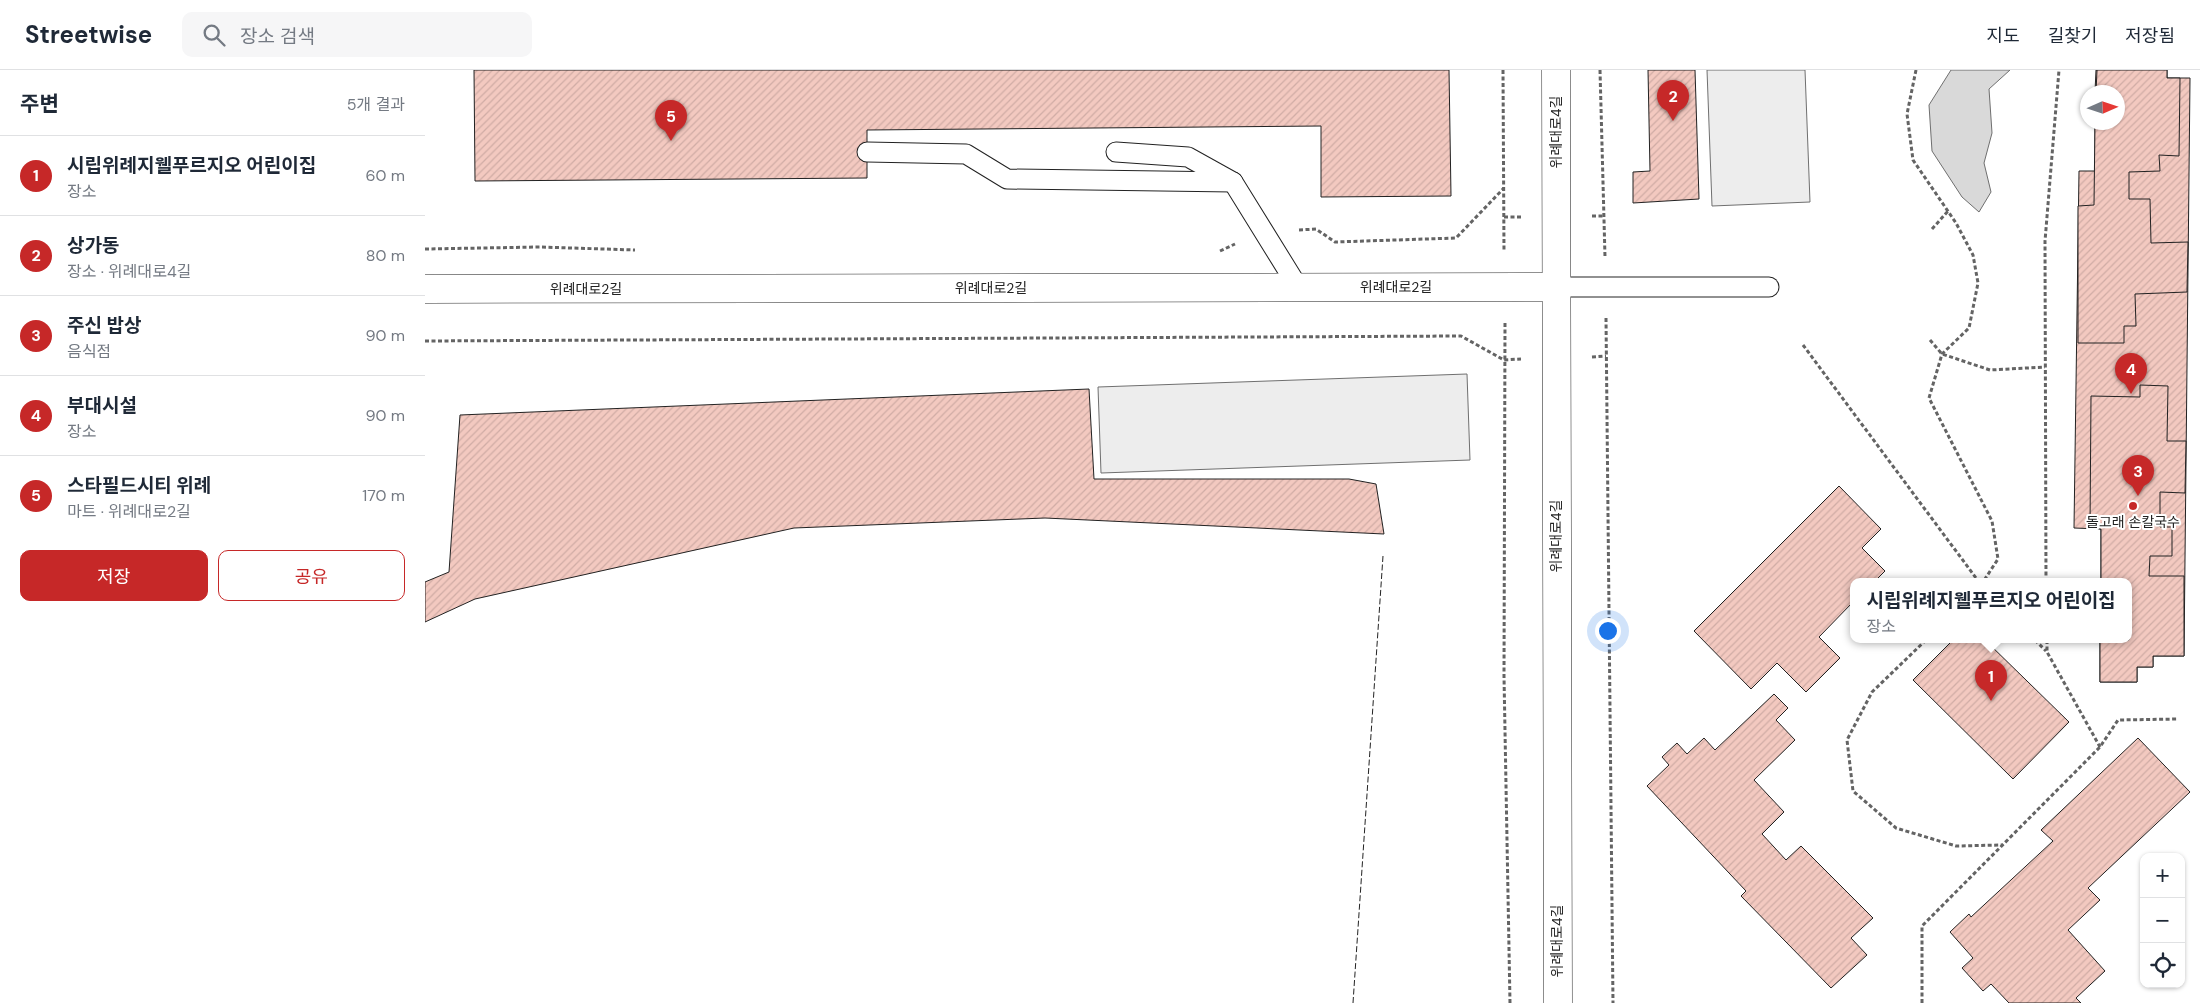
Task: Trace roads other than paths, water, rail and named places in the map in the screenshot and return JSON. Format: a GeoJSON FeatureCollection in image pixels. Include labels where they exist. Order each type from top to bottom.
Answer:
{"type":"FeatureCollection","features":[{"type":"Feature","properties":{"kind":"street","name":"위례대로4길"},"geometry":{"type":"LineString","coordinates":[[1556,70],[1558,1003]]}},
{"type":"Feature","properties":{"kind":"street","name":"위례대로2길"},"geometry":{"type":"LineString","coordinates":[[425,289],[1556,287]]}},
{"type":"Feature","properties":{"kind":"lane"},"geometry":{"type":"LineString","coordinates":[[867,152],[966,154],[1007,179],[1233,182]]}},
{"type":"Feature","properties":{"kind":"lane"},"geometry":{"type":"LineString","coordinates":[[1116,152],[1188,157],[1233,182],[1298,288]]}},
{"type":"Feature","properties":{"kind":"lane"},"geometry":{"type":"LineString","coordinates":[[1556,287],[1769,287]]}},
{"type":"Feature","properties":{"kind":"place","name":"상가동"},"geometry":{"type":"Point","coordinates":[1673,121]}},
{"type":"Feature","properties":{"kind":"place","name":"스타필드시티 위례"},"geometry":{"type":"Point","coordinates":[671,141]}},
{"type":"Feature","properties":{"kind":"place","name":"부대시설"},"geometry":{"type":"Point","coordinates":[2131,394]}},
{"type":"Feature","properties":{"kind":"place","name":"주신 밥상"},"geometry":{"type":"Point","coordinates":[2138,496]}},
{"type":"Feature","properties":{"kind":"place","name":"돌고래 손칼국수"},"geometry":{"type":"Point","coordinates":[2133,506]}},
{"type":"Feature","properties":{"kind":"place","name":"시립위례지웰푸르지오 어린이집"},"geometry":{"type":"Point","coordinates":[1991,701]}}]}
